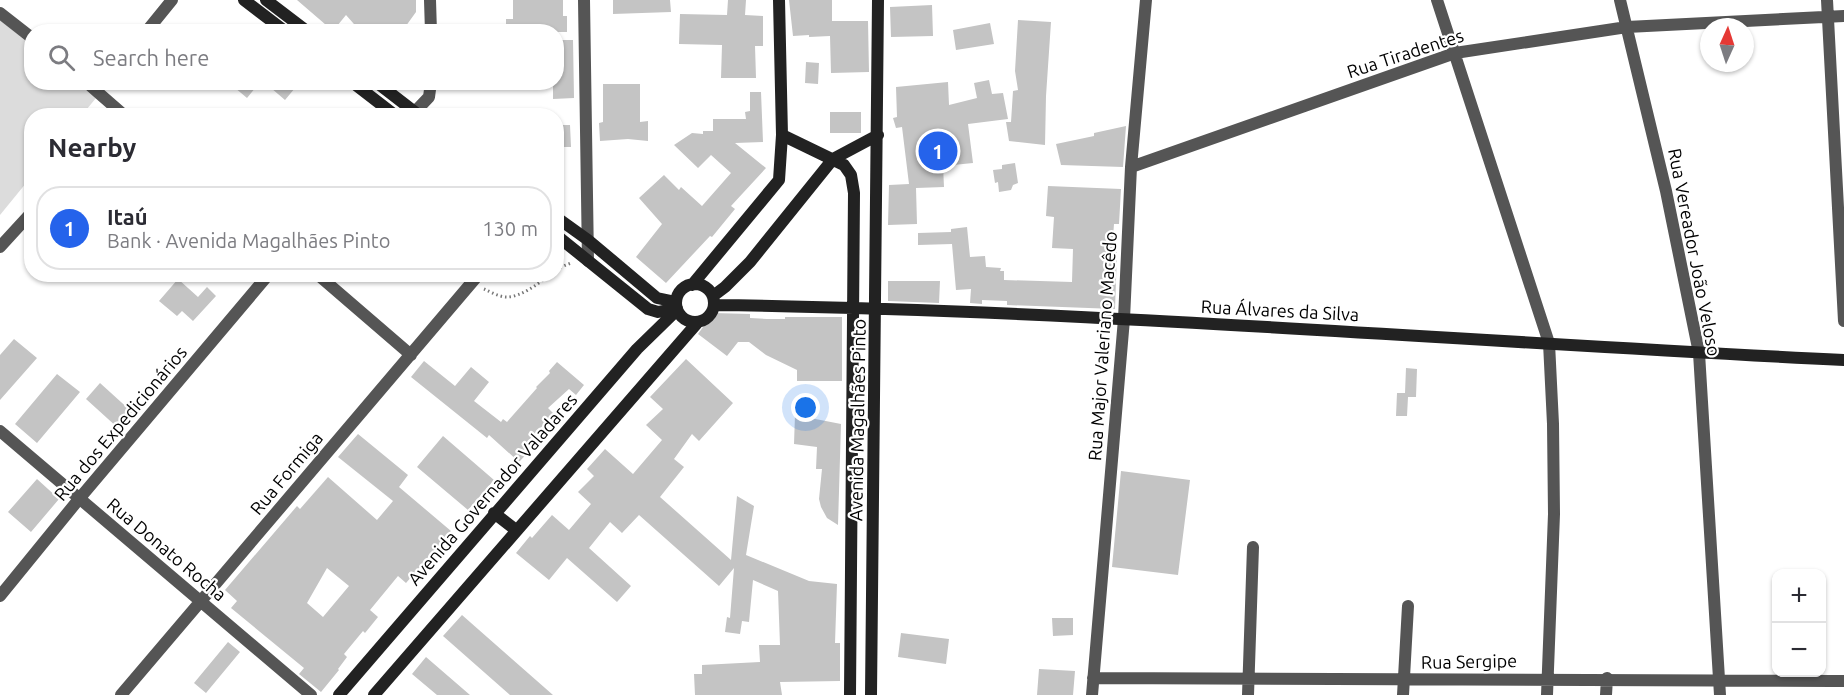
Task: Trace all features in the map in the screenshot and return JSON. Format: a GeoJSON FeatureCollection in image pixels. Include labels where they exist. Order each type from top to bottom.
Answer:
{"type":"FeatureCollection","features":[{"type":"Feature","properties":{"kind":"street"},"geometry":{"type":"LineString","coordinates":[[152,24],[172,0]]}},
{"type":"Feature","properties":{"kind":"street"},"geometry":{"type":"LineString","coordinates":[[244,0],[276,24]]}},
{"type":"Feature","properties":{"kind":"street"},"geometry":{"type":"LineString","coordinates":[[430,0],[430,24]]}},
{"type":"Feature","properties":{"kind":"street"},"geometry":{"type":"LineString","coordinates":[[584,0],[588,261]]}},
{"type":"Feature","properties":{"kind":"street"},"geometry":{"type":"LineString","coordinates":[[692,285],[779,180],[782,135],[778,0]]}},
{"type":"Feature","properties":{"kind":"street","name":"Avenida Magalhães Pinto"},"geometry":{"type":"LineString","coordinates":[[871,695],[878,0]]}},
{"type":"Feature","properties":{"kind":"street","name":"Rua Major Valeriano Macêdo"},"geometry":{"type":"LineString","coordinates":[[1092,695],[1124,319],[1131,167],[1146,0]]}},
{"type":"Feature","properties":{"kind":"street"},"geometry":{"type":"LineString","coordinates":[[1437,0],[1549,343],[1554,513],[1547,695]]}},
{"type":"Feature","properties":{"kind":"street","name":"Rua Vereador João Veloso"},"geometry":{"type":"LineString","coordinates":[[1620,0],[1666,191],[1699,353],[1720,695]]}},
{"type":"Feature","properties":{"kind":"street"},"geometry":{"type":"LineString","coordinates":[[1827,0],[1844,321]]}},
{"type":"Feature","properties":{"kind":"street"},"geometry":{"type":"LineString","coordinates":[[271,2],[274,22]]}},
{"type":"Feature","properties":{"kind":"street"},"geometry":{"type":"LineString","coordinates":[[271,2],[298,24]]}},
{"type":"Feature","properties":{"kind":"street"},"geometry":{"type":"LineString","coordinates":[[0,13],[24,32]]}},
{"type":"Feature","properties":{"kind":"street","name":"Rua Tiradentes"},"geometry":{"type":"LineString","coordinates":[[1131,167],[1455,53],[1627,27],[1844,16]]}},
{"type":"Feature","properties":{"kind":"street"},"geometry":{"type":"LineString","coordinates":[[98,90],[115,108]]}},
{"type":"Feature","properties":{"kind":"street"},"geometry":{"type":"LineString","coordinates":[[362,90],[386,108]]}},
{"type":"Feature","properties":{"kind":"street"},"geometry":{"type":"LineString","coordinates":[[386,90],[408,108]]}},
{"type":"Feature","properties":{"kind":"street"},"geometry":{"type":"LineString","coordinates":[[420,108],[429,97],[430,90]]}},
{"type":"Feature","properties":{"kind":"street"},"geometry":{"type":"LineString","coordinates":[[782,135],[833,159]]}},
{"type":"Feature","properties":{"kind":"street"},"geometry":{"type":"LineString","coordinates":[[713,300],[750,261],[833,159],[878,141]]}},
{"type":"Feature","properties":{"kind":"street","name":"Avenida Magalhães Pinto"},"geometry":{"type":"LineString","coordinates":[[833,159],[844,165],[851,176],[854,193],[850,695]]}},
{"type":"Feature","properties":{"kind":"street"},"geometry":{"type":"LineString","coordinates":[[0,247],[24,221]]}},
{"type":"Feature","properties":{"kind":"street"},"geometry":{"type":"LineString","coordinates":[[564,223],[657,298],[677,307]]}},
{"type":"Feature","properties":{"kind":"street"},"geometry":{"type":"LineString","coordinates":[[564,242],[648,309],[658,312],[677,307]]}},
{"type":"Feature","properties":{"kind":"street","name":"Rua dos Expedicionários"},"geometry":{"type":"LineString","coordinates":[[0,596],[262,282]]}},
{"type":"Feature","properties":{"kind":"street"},"geometry":{"type":"LineString","coordinates":[[326,282],[411,355]]}},
{"type":"Feature","properties":{"kind":"street","name":"Rua Formiga"},"geometry":{"type":"LineString","coordinates":[[121,695],[472,282]]}},
{"type":"Feature","properties":{"kind":"street"},"geometry":{"type":"LineString","coordinates":[[692,285],[700,285],[708,289],[713,300],[711,313],[706,319],[698,322],[682,317],[677,307],[678,294],[684,288],[692,285]]}},
{"type":"Feature","properties":{"kind":"street","name":"Rua Álvares da Silva"},"geometry":{"type":"LineString","coordinates":[[713,300],[1124,319],[1844,360]]}},
{"type":"Feature","properties":{"kind":"street","name":"Avenida Governador Valadares"},"geometry":{"type":"LineString","coordinates":[[339,695],[636,349],[677,307]]}},
{"type":"Feature","properties":{"kind":"street"},"geometry":{"type":"LineString","coordinates":[[374,695],[698,322]]}},
{"type":"Feature","properties":{"kind":"street","name":"Rua Donato Rocha"},"geometry":{"type":"LineString","coordinates":[[0,431],[311,695]]}},
{"type":"Feature","properties":{"kind":"street"},"geometry":{"type":"LineString","coordinates":[[494,513],[516,530]]}},
{"type":"Feature","properties":{"kind":"street"},"geometry":{"type":"LineString","coordinates":[[1248,695],[1253,547]]}},
{"type":"Feature","properties":{"kind":"street"},"geometry":{"type":"LineString","coordinates":[[850,587],[873,587]]}},
{"type":"Feature","properties":{"kind":"street"},"geometry":{"type":"LineString","coordinates":[[1403,695],[1408,606]]}},
{"type":"Feature","properties":{"kind":"street","name":"Rua Sergipe"},"geometry":{"type":"LineString","coordinates":[[1094,678],[1405,680],[1607,678],[1844,681]]}},
{"type":"Feature","properties":{"kind":"street"},"geometry":{"type":"LineString","coordinates":[[1606,695],[1607,678]]}},
{"type":"Feature","properties":{"kind":"path"},"geometry":{"type":"LineString","coordinates":[[479,282],[494,294],[508,297],[521,293],[538,282]]}},
{"type":"Feature","properties":{"kind":"shaded area"},"geometry":{"type":"Polygon","coordinates":[[[0,20],[24,39],[24,90],[86,90],[96,98],[88,108],[24,108],[24,186],[0,215],[0,20]]]}},
{"type":"Feature","properties":{"kind":"building"},"geometry":{"type":"Polygon","coordinates":[[[297,0],[416,0],[416,12],[407,24],[354,24],[346,15],[339,24],[325,24],[297,0]]]}},
{"type":"Feature","properties":{"kind":"building"},"geometry":{"type":"Polygon","coordinates":[[[513,0],[563,0],[563,16],[567,16],[567,32],[564,32],[564,24],[506,24],[506,19],[513,19],[513,0]]]}},
{"type":"Feature","properties":{"kind":"building"},"geometry":{"type":"Polygon","coordinates":[[[613,0],[670,0],[671,12],[613,14],[613,0]]]}},
{"type":"Feature","properties":{"kind":"building"},"geometry":{"type":"Polygon","coordinates":[[[728,0],[746,0],[745,15],[763,16],[763,46],[755,46],[756,78],[721,78],[722,45],[679,44],[680,14],[727,15],[728,0]]]}},
{"type":"Feature","properties":{"kind":"building"},"geometry":{"type":"Polygon","coordinates":[[[789,0],[832,0],[832,21],[868,21],[869,72],[831,73],[830,36],[793,36],[789,0]]]}},
{"type":"Feature","properties":{"kind":"building"},"geometry":{"type":"Polygon","coordinates":[[[932,5],[933,36],[891,37],[890,7],[932,5]]]}},
{"type":"Feature","properties":{"kind":"building"},"geometry":{"type":"Polygon","coordinates":[[[1018,20],[1051,22],[1045,145],[1009,141],[1006,122],[1011,122],[1013,91],[1018,90],[1015,71],[1018,20]]]}},
{"type":"Feature","properties":{"kind":"building"},"geometry":{"type":"Polygon","coordinates":[[[990,23],[994,44],[956,50],[953,30],[990,23]]]}},
{"type":"Feature","properties":{"kind":"building"},"geometry":{"type":"Polygon","coordinates":[[[564,40],[573,40],[574,98],[553,99],[553,90],[564,90],[564,40]]]}},
{"type":"Feature","properties":{"kind":"building"},"geometry":{"type":"Polygon","coordinates":[[[806,62],[819,63],[818,84],[805,83],[806,62]]]}},
{"type":"Feature","properties":{"kind":"building"},"geometry":{"type":"Polygon","coordinates":[[[989,80],[992,94],[1003,93],[1008,119],[968,124],[973,163],[943,166],[944,187],[916,188],[917,224],[888,225],[889,185],[909,184],[902,127],[896,128],[893,118],[897,117],[896,87],[948,82],[949,105],[977,98],[974,83],[989,80]]]}},
{"type":"Feature","properties":{"kind":"building"},"geometry":{"type":"Polygon","coordinates":[[[603,84],[640,84],[640,122],[648,121],[648,141],[628,139],[600,141],[599,123],[603,122],[603,84]]]}},
{"type":"Feature","properties":{"kind":"building"},"geometry":{"type":"Polygon","coordinates":[[[238,90],[254,90],[247,98],[238,90]]]}},
{"type":"Feature","properties":{"kind":"building"},"geometry":{"type":"Polygon","coordinates":[[[273,90],[293,90],[285,100],[273,90]]]}},
{"type":"Feature","properties":{"kind":"building"},"geometry":{"type":"Polygon","coordinates":[[[750,92],[761,92],[763,142],[735,143],[766,168],[731,206],[735,209],[712,237],[710,236],[666,283],[636,257],[662,224],[639,198],[664,175],[679,190],[681,187],[702,206],[731,173],[711,155],[698,168],[674,145],[692,133],[703,134],[703,131],[713,131],[713,119],[746,119],[745,112],[750,111],[750,92]]]}},
{"type":"Feature","properties":{"kind":"building"},"geometry":{"type":"Polygon","coordinates":[[[830,112],[861,112],[861,133],[830,133],[830,112]]]}},
{"type":"Feature","properties":{"kind":"building"},"geometry":{"type":"Polygon","coordinates":[[[564,125],[570,125],[571,147],[564,147],[564,125]]]}},
{"type":"Feature","properties":{"kind":"building"},"geometry":{"type":"Polygon","coordinates":[[[1126,126],[1123,167],[1061,165],[1056,144],[1126,126]]]}},
{"type":"Feature","properties":{"kind":"building"},"geometry":{"type":"Polygon","coordinates":[[[1015,163],[1018,183],[1013,185],[1011,190],[999,192],[993,170],[1002,169],[1002,165],[1015,163]]]}},
{"type":"Feature","properties":{"kind":"building"},"geometry":{"type":"Polygon","coordinates":[[[1048,186],[1121,189],[1119,224],[1114,224],[1112,251],[1117,252],[1115,309],[1007,305],[1007,301],[982,300],[982,304],[970,303],[971,289],[956,290],[952,244],[918,245],[918,233],[951,232],[951,229],[967,227],[970,257],[985,256],[986,267],[1001,268],[1000,271],[1004,271],[1004,280],[1072,282],[1073,249],[1052,248],[1054,217],[1046,216],[1048,186]]]}},
{"type":"Feature","properties":{"kind":"building"},"geometry":{"type":"Polygon","coordinates":[[[888,281],[940,281],[939,303],[888,301],[888,281]]]}},
{"type":"Feature","properties":{"kind":"building"},"geometry":{"type":"Polygon","coordinates":[[[175,282],[181,282],[198,297],[207,287],[216,296],[193,321],[182,311],[177,316],[159,301],[175,282]]]}},
{"type":"Feature","properties":{"kind":"building"},"geometry":{"type":"Polygon","coordinates":[[[713,313],[750,314],[750,318],[767,319],[842,317],[842,381],[797,381],[797,370],[766,355],[749,342],[738,342],[727,356],[698,334],[713,313]]]}},
{"type":"Feature","properties":{"kind":"building"},"geometry":{"type":"Polygon","coordinates":[[[14,339],[37,358],[0,400],[0,355],[14,339]]]}},
{"type":"Feature","properties":{"kind":"building"},"geometry":{"type":"Polygon","coordinates":[[[686,359],[733,403],[699,441],[692,434],[674,459],[684,467],[660,497],[731,560],[737,496],[754,506],[746,555],[809,581],[837,584],[835,643],[840,643],[840,681],[780,682],[782,695],[695,695],[694,674],[702,674],[702,665],[760,662],[759,645],[780,645],[778,591],[753,580],[749,622],[742,621],[740,634],[725,632],[727,617],[730,618],[734,568],[719,586],[639,515],[622,533],[610,522],[589,548],[631,586],[617,602],[567,558],[549,580],[516,553],[552,515],[569,530],[591,504],[578,492],[594,476],[587,469],[605,449],[633,474],[662,440],[646,425],[663,409],[650,397],[686,359]]]}},
{"type":"Feature","properties":{"kind":"building"},"geometry":{"type":"Polygon","coordinates":[[[424,361],[455,386],[471,367],[489,382],[474,401],[501,422],[503,419],[507,422],[557,362],[584,385],[576,395],[569,389],[548,408],[554,414],[528,441],[534,446],[519,462],[489,435],[487,438],[411,377],[424,361]]]}},
{"type":"Feature","properties":{"kind":"building"},"geometry":{"type":"Polygon","coordinates":[[[1406,368],[1417,369],[1416,397],[1408,397],[1407,416],[1396,416],[1397,393],[1405,393],[1406,368]]]}},
{"type":"Feature","properties":{"kind":"building"},"geometry":{"type":"Polygon","coordinates":[[[57,374],[80,392],[37,443],[15,424],[57,374]]]}},
{"type":"Feature","properties":{"kind":"building"},"geometry":{"type":"Polygon","coordinates":[[[100,383],[132,412],[118,428],[86,399],[100,383]]]}},
{"type":"Feature","properties":{"kind":"building"},"geometry":{"type":"Polygon","coordinates":[[[795,415],[841,424],[838,525],[827,518],[821,507],[819,499],[822,469],[816,469],[817,447],[794,444],[795,415]]]}},
{"type":"Feature","properties":{"kind":"building"},"geometry":{"type":"Polygon","coordinates":[[[358,434],[408,475],[399,487],[451,531],[406,583],[398,576],[370,610],[378,617],[344,654],[347,657],[321,692],[299,674],[304,668],[231,608],[237,601],[225,590],[297,506],[300,509],[328,477],[377,520],[393,501],[338,457],[358,434]],[[327,568],[307,603],[323,617],[349,586],[327,568]]]}},
{"type":"Feature","properties":{"kind":"building"},"geometry":{"type":"Polygon","coordinates":[[[443,436],[494,480],[468,510],[417,467],[443,436]]]}},
{"type":"Feature","properties":{"kind":"building"},"geometry":{"type":"Polygon","coordinates":[[[1121,471],[1190,480],[1178,575],[1112,567],[1121,471]]]}},
{"type":"Feature","properties":{"kind":"building"},"geometry":{"type":"Polygon","coordinates":[[[37,479],[59,499],[31,532],[8,512],[37,479]]]}},
{"type":"Feature","properties":{"kind":"building"},"geometry":{"type":"Polygon","coordinates":[[[462,615],[553,695],[510,695],[443,636],[462,615]]]}},
{"type":"Feature","properties":{"kind":"building"},"geometry":{"type":"Polygon","coordinates":[[[1052,618],[1073,618],[1073,635],[1053,636],[1052,618]]]}},
{"type":"Feature","properties":{"kind":"building"},"geometry":{"type":"Polygon","coordinates":[[[901,633],[949,639],[946,664],[898,657],[901,633]]]}},
{"type":"Feature","properties":{"kind":"building"},"geometry":{"type":"Polygon","coordinates":[[[228,642],[240,652],[206,693],[194,683],[228,642]]]}},
{"type":"Feature","properties":{"kind":"building"},"geometry":{"type":"Polygon","coordinates":[[[426,657],[470,695],[437,695],[412,674],[426,657]]]}},
{"type":"Feature","properties":{"kind":"building"},"geometry":{"type":"Polygon","coordinates":[[[1039,669],[1075,671],[1073,695],[1037,695],[1039,669]]]}},
{"type":"Feature","properties":{"kind":"place","name":"Itaú"},"geometry":{"type":"Point","coordinates":[938,151]}}]}
